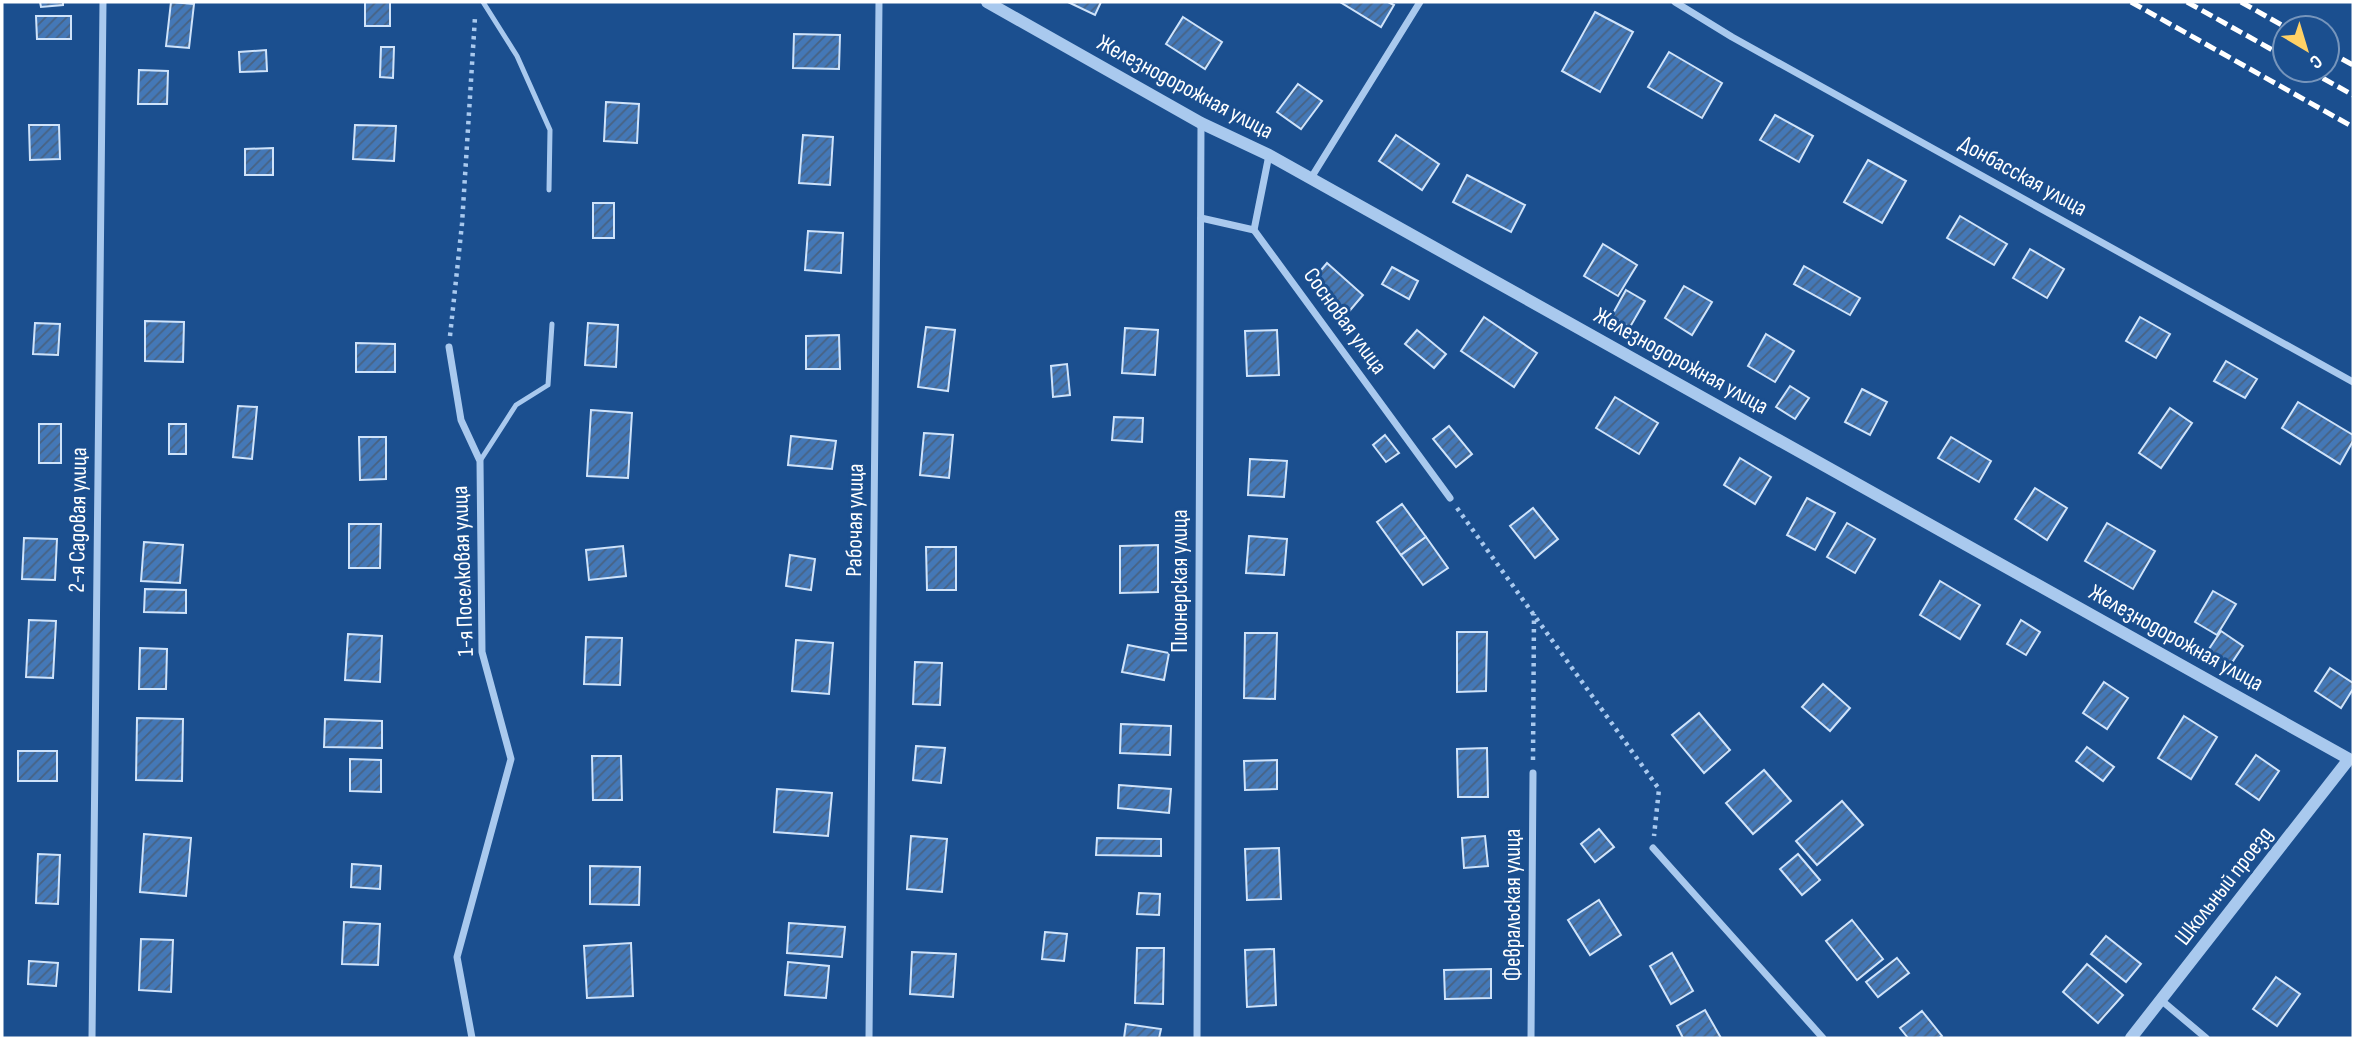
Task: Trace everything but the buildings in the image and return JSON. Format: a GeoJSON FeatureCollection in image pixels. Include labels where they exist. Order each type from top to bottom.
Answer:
{"type":"FeatureCollection","features":[{"type":"Feature","properties":{"kind":"street","name":"2-я Садовая улица"},"geometry":{"type":"LineString","coordinates":[[92,1038],[103,2]]}},
{"type":"Feature","properties":{"kind":"street","name":"Рабочая улица"},"geometry":{"type":"LineString","coordinates":[[869,1038],[879,2]]}},
{"type":"Feature","properties":{"kind":"street","name":"Железнодорожная улица"},"geometry":{"type":"LineString","coordinates":[[987,2],[1201,123],[1311,178],[2351,760]]}},
{"type":"Feature","properties":{"kind":"street"},"geometry":{"type":"LineString","coordinates":[[1311,178],[1420,2]]}},
{"type":"Feature","properties":{"kind":"street","name":"Донбасская улица"},"geometry":{"type":"LineString","coordinates":[[1675,2],[1732,37],[2353,382]]}},
{"type":"Feature","properties":{"kind":"street","name":"Пионерская улица"},"geometry":{"type":"LineString","coordinates":[[1197,1038],[1201,123]]}},
{"type":"Feature","properties":{"kind":"street"},"geometry":{"type":"LineString","coordinates":[[1201,218],[1254,230],[1269,155]]}},
{"type":"Feature","properties":{"kind":"street","name":"Сосновая улица"},"geometry":{"type":"LineString","coordinates":[[1254,230],[1450,498]]}},
{"type":"Feature","properties":{"kind":"street","name":"1-я Поселковая улица"},"geometry":{"type":"LineString","coordinates":[[449,347],[461,421],[480,461],[482,652],[511,759],[457,957],[472,1038]]}},
{"type":"Feature","properties":{"kind":"street","name":"Школьный проезд"},"geometry":{"type":"LineString","coordinates":[[2131,1038],[2351,760]]}},
{"type":"Feature","properties":{"kind":"street","name":"Февральская улица"},"geometry":{"type":"LineString","coordinates":[[1531,1038],[1533,773]]}},
{"type":"Feature","properties":{"kind":"street"},"geometry":{"type":"LineString","coordinates":[[1653,848],[1823,1038]]}},
{"type":"Feature","properties":{"kind":"street"},"geometry":{"type":"LineString","coordinates":[[2161,1000],[2206,1038]]}},
{"type":"Feature","properties":{"kind":"lane"},"geometry":{"type":"LineString","coordinates":[[483,2],[517,56],[550,130],[549,190]]}},
{"type":"Feature","properties":{"kind":"lane"},"geometry":{"type":"LineString","coordinates":[[480,461],[516,405],[548,385],[551,324]]}},
{"type":"Feature","properties":{"kind":"path"},"geometry":{"type":"LineString","coordinates":[[449,347],[462,224],[475,16]]}},
{"type":"Feature","properties":{"kind":"path"},"geometry":{"type":"LineString","coordinates":[[1450,498],[1658,789],[1653,848]]}},
{"type":"Feature","properties":{"kind":"path"},"geometry":{"type":"LineString","coordinates":[[1533,773],[1534,613]]}},
{"type":"Feature","properties":{"kind":"railway"},"geometry":{"type":"LineString","coordinates":[[2131,2],[2353,127]]}},
{"type":"Feature","properties":{"kind":"railway"},"geometry":{"type":"LineString","coordinates":[[2187,2],[2271,49]]}},
{"type":"Feature","properties":{"kind":"railway"},"geometry":{"type":"LineString","coordinates":[[2241,2],[2271,19]]}},
{"type":"Feature","properties":{"kind":"railway"},"geometry":{"type":"LineString","coordinates":[[2341,59],[2353,65]]}},
{"type":"Feature","properties":{"kind":"railway"},"geometry":{"type":"LineString","coordinates":[[2333,84],[2353,95]]}}]}
